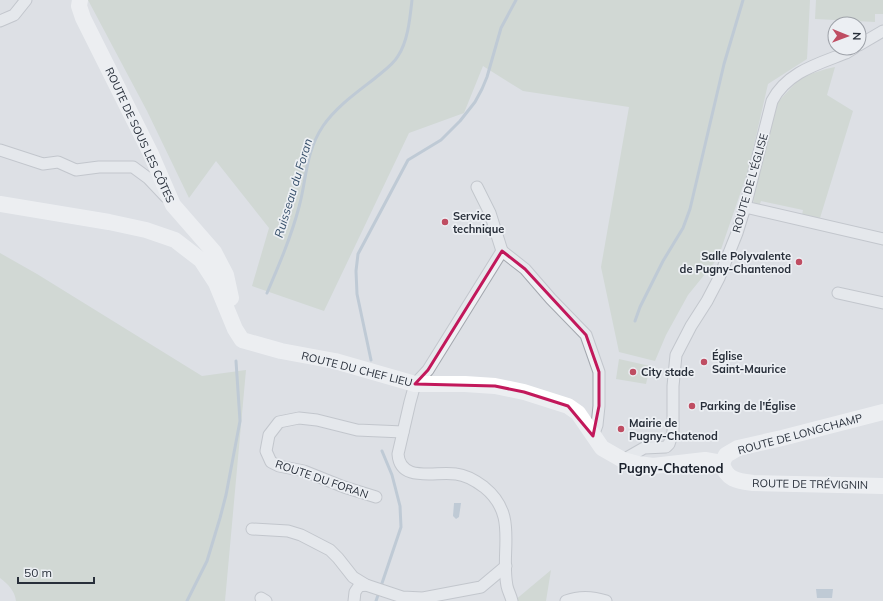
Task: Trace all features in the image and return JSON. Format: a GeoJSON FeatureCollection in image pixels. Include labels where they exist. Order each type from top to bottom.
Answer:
{"type":"FeatureCollection","features":[{"type":"Feature","properties":{"kind":"street"},"geometry":{"type":"LineString","coordinates":[[0,21],[14,15],[26,0]]}},
{"type":"Feature","properties":{"kind":"street","name":"ROUTE DE SOUS LES CÔTES"},"geometry":{"type":"LineString","coordinates":[[78,2],[83,18],[150,152],[173,205],[214,252],[226,275],[235,329]]}},
{"type":"Feature","properties":{"kind":"street"},"geometry":{"type":"LineString","coordinates":[[867,40],[883,31]]}},
{"type":"Feature","properties":{"kind":"street","name":"ROUTE DE L'ÉGLISE"},"geometry":{"type":"LineString","coordinates":[[623,460],[632,453],[644,448],[666,447],[672,439],[674,432],[673,381],[676,355],[682,341],[719,278],[745,207],[772,101],[787,81],[796,74],[807,68],[838,56]]}},
{"type":"Feature","properties":{"kind":"street"},"geometry":{"type":"LineString","coordinates":[[0,150],[43,164],[58,162],[76,170],[99,167],[133,166],[148,178],[173,205]]}},
{"type":"Feature","properties":{"kind":"street"},"geometry":{"type":"LineString","coordinates":[[477,187],[490,213],[502,251],[525,269],[551,299],[586,335],[599,372],[599,406],[597,425],[593,436],[602,448],[623,460],[653,466],[705,460],[722,463]]}},
{"type":"Feature","properties":{"kind":"street"},"geometry":{"type":"LineString","coordinates":[[0,204],[110,222],[146,230],[175,240],[201,260],[216,283],[235,329]]}},
{"type":"Feature","properties":{"kind":"street"},"geometry":{"type":"LineString","coordinates":[[745,207],[883,239]]}},
{"type":"Feature","properties":{"kind":"street"},"geometry":{"type":"LineString","coordinates":[[502,251],[428,370],[415,384],[398,454],[399,460],[410,473],[456,474],[463,476],[483,486],[500,504],[507,529],[507,586],[512,601]]}},
{"type":"Feature","properties":{"kind":"street"},"geometry":{"type":"LineString","coordinates":[[838,293],[883,303]]}},
{"type":"Feature","properties":{"kind":"street","name":"ROUTE DU CHEF LIEU"},"geometry":{"type":"LineString","coordinates":[[235,329],[242,340],[281,351],[335,361],[415,384],[465,384],[495,386],[524,392],[568,406],[578,414],[593,436]]}},
{"type":"Feature","properties":{"kind":"street","name":"ROUTE DE LONGCHAMP"},"geometry":{"type":"LineString","coordinates":[[722,463],[726,455],[738,448],[883,412]]}},
{"type":"Feature","properties":{"kind":"street","name":"ROUTE DU FORAN"},"geometry":{"type":"LineString","coordinates":[[376,497],[344,487],[304,471],[279,466],[271,462],[266,451],[269,435],[279,422],[299,418],[317,420],[357,430],[403,432]]}},
{"type":"Feature","properties":{"kind":"street","name":"ROUTE DE TRÉVIGNIN"},"geometry":{"type":"LineString","coordinates":[[722,463],[724,470],[730,477],[753,483],[883,486]]}},
{"type":"Feature","properties":{"kind":"street"},"geometry":{"type":"LineString","coordinates":[[252,529],[288,531],[317,543],[330,550],[353,577],[370,586],[402,597],[423,598],[481,587],[506,566]]}},
{"type":"Feature","properties":{"kind":"street"},"geometry":{"type":"LineString","coordinates":[[354,601],[355,592],[359,586],[370,586]]}},
{"type":"Feature","properties":{"kind":"street"},"geometry":{"type":"LineString","coordinates":[[566,601],[571,599],[591,598],[606,601]]}},
{"type":"Feature","properties":{"kind":"highlighted area"},"geometry":{"type":"Polygon","coordinates":[[[502,251],[525,269],[586,335],[599,372],[599,406],[593,436],[568,406],[524,392],[495,386],[415,384],[428,370],[502,251]]]}},
{"type":"Feature","properties":{"kind":"green space"},"geometry":{"type":"Polygon","coordinates":[[[88,0],[810,0],[807,59],[768,84],[748,171],[718,258],[688,295],[666,335],[655,361],[619,352],[601,267],[629,107],[523,91],[483,66],[464,113],[409,133],[324,311],[252,286],[269,228],[216,161],[189,198],[147,111],[88,0]]]}},
{"type":"Feature","properties":{"kind":"green space"},"geometry":{"type":"Polygon","coordinates":[[[816,0],[883,0],[883,14],[875,14],[875,22],[867,22],[867,16],[827,16],[827,20],[815,19],[816,0]]]}},
{"type":"Feature","properties":{"kind":"green space"},"geometry":{"type":"Polygon","coordinates":[[[835,67],[827,95],[853,111],[820,218],[802,215],[803,210],[761,201],[759,207],[754,206],[753,199],[777,103],[801,77],[835,67]]]}},
{"type":"Feature","properties":{"kind":"green space"},"geometry":{"type":"Polygon","coordinates":[[[0,253],[37,274],[202,376],[246,370],[225,601],[16,601],[11,588],[0,578],[0,253]]]}},
{"type":"Feature","properties":{"kind":"green space","name":"City stade"},"geometry":{"type":"Polygon","coordinates":[[[619,359],[650,366],[646,384],[616,379],[619,359]]]}},
{"type":"Feature","properties":{"kind":"green space"},"geometry":{"type":"Polygon","coordinates":[[[551,570],[546,601],[514,601],[551,570]]]}},
{"type":"Feature","properties":{"kind":"water"},"geometry":{"type":"Polygon","coordinates":[[[454,503],[461,503],[459,517],[456,519],[453,516],[454,503]]]}},
{"type":"Feature","properties":{"kind":"water"},"geometry":{"type":"Polygon","coordinates":[[[816,589],[833,589],[832,598],[817,598],[816,589]]]}},
{"type":"Feature","properties":{"kind":"waterway","name":"Ruisseau du Foran"},"geometry":{"type":"LineString","coordinates":[[267,293],[292,229],[302,196],[307,166],[317,136],[328,119],[340,106],[396,59],[406,36],[412,0]]}},
{"type":"Feature","properties":{"kind":"waterway"},"geometry":{"type":"LineString","coordinates":[[371,360],[357,294],[356,271],[358,254],[408,160],[441,140],[460,121],[475,102],[487,77],[501,28],[516,0]]}},
{"type":"Feature","properties":{"kind":"waterway"},"geometry":{"type":"LineString","coordinates":[[635,321],[640,307],[663,261],[683,228],[690,209],[724,64],[743,0]]}},
{"type":"Feature","properties":{"kind":"waterway","name":"Ruisseau du Foran"},"geometry":{"type":"LineString","coordinates":[[187,601],[207,561],[226,495],[240,421],[236,361]]}},
{"type":"Feature","properties":{"kind":"waterway"},"geometry":{"type":"LineString","coordinates":[[376,601],[401,527],[400,506],[392,475],[382,451]]}},
{"type":"Feature","properties":{"kind":"place","name":"Service technique"},"geometry":{"type":"Point","coordinates":[445,222]}},
{"type":"Feature","properties":{"kind":"place","name":"Salle Polyvalente de Pugny-Chantenod"},"geometry":{"type":"Point","coordinates":[799,262]}},
{"type":"Feature","properties":{"kind":"place","name":"Église Saint-Maurice"},"geometry":{"type":"Point","coordinates":[704,362]}},
{"type":"Feature","properties":{"kind":"place","name":"City stade"},"geometry":{"type":"Point","coordinates":[633,372]}},
{"type":"Feature","properties":{"kind":"place","name":"Parking de l'Église"},"geometry":{"type":"Point","coordinates":[692,406]}},
{"type":"Feature","properties":{"kind":"place","name":"Mairie de Pugny-Chatenod"},"geometry":{"type":"Point","coordinates":[621,429]}},
{"type":"Feature","properties":{"kind":"district","name":"Pugny-Chatenod"},"geometry":{"type":"Point","coordinates":[671,468]}}]}
